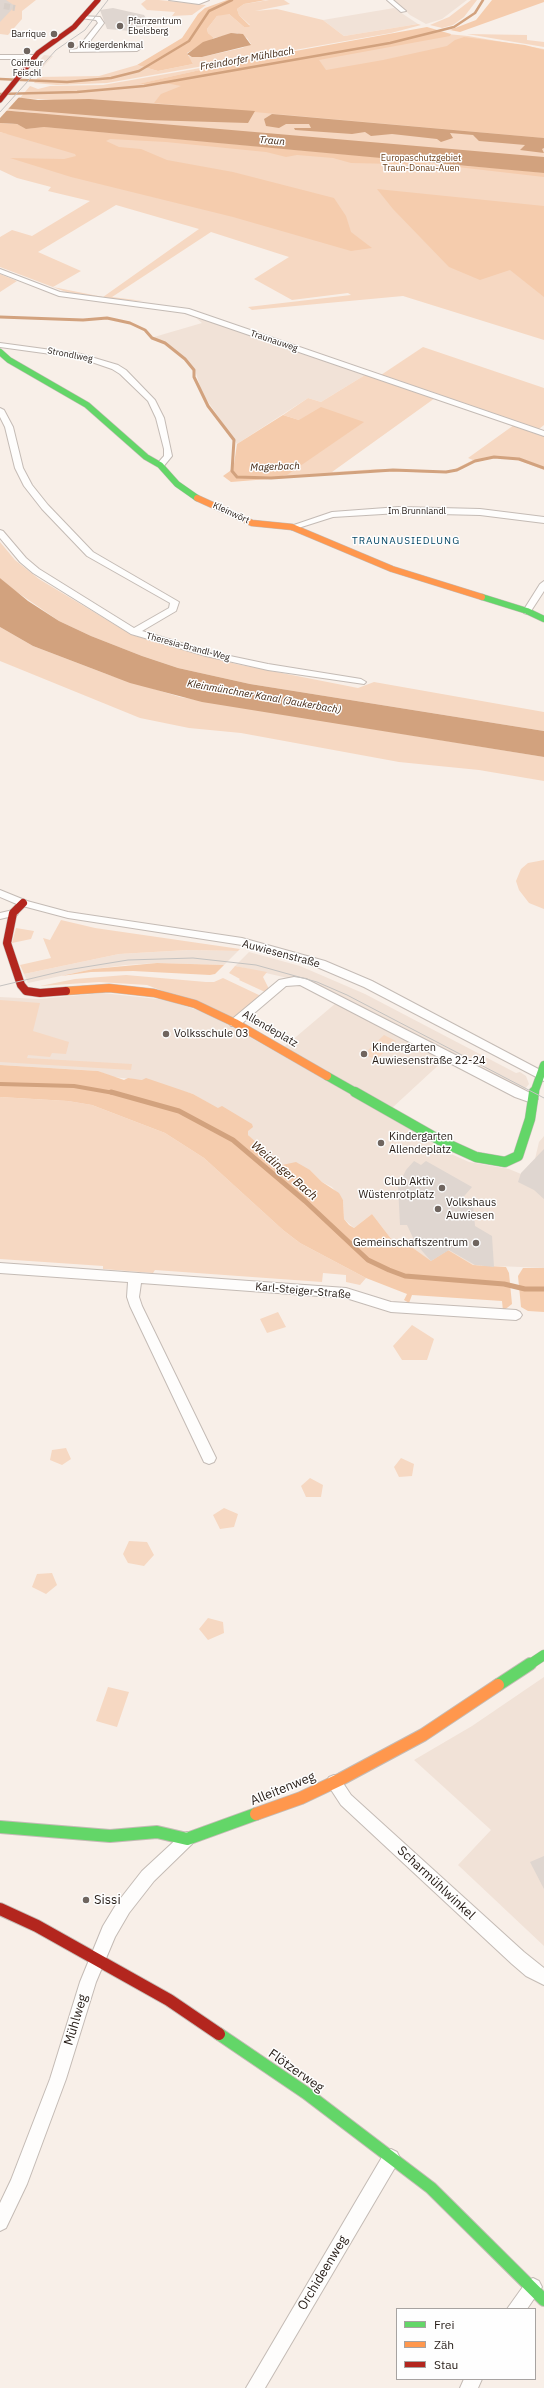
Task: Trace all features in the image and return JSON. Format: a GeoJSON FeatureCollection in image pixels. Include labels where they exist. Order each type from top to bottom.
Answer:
{"type":"FeatureCollection","features":[{"type":"Feature","properties":{"kind":"street"},"geometry":{"type":"LineString","coordinates":[[0,100],[20,77],[34,57],[74,27],[98,0]]}},
{"type":"Feature","properties":{"kind":"street"},"geometry":{"type":"LineString","coordinates":[[172,0],[199,2],[206,0]]}},
{"type":"Feature","properties":{"kind":"street"},"geometry":{"type":"LineString","coordinates":[[390,0],[403,12]]}},
{"type":"Feature","properties":{"kind":"street"},"geometry":{"type":"LineString","coordinates":[[83,16],[98,18],[101,23],[98,30],[76,51],[137,49]]}},
{"type":"Feature","properties":{"kind":"street"},"geometry":{"type":"LineString","coordinates":[[0,58],[34,57]]}},
{"type":"Feature","properties":{"kind":"street","name":"Traunauweg"},"geometry":{"type":"LineString","coordinates":[[0,271],[66,295],[162,306],[186,311],[544,434]]}},
{"type":"Feature","properties":{"kind":"street","name":"Strondlweg"},"geometry":{"type":"LineString","coordinates":[[0,345],[81,356],[115,367],[123,372],[151,400],[160,418],[168,448],[168,456],[160,465]]}},
{"type":"Feature","properties":{"kind":"street","name":"Kleinwört"},"geometry":{"type":"LineString","coordinates":[[0,352],[9,360],[86,405],[146,457],[160,465],[186,491],[252,523],[292,527],[392,569],[527,611],[544,619]]}},
{"type":"Feature","properties":{"kind":"street"},"geometry":{"type":"LineString","coordinates":[[0,410],[8,427],[19,468],[28,486],[45,507],[90,554],[175,602],[173,609],[134,632]]}},
{"type":"Feature","properties":{"kind":"street","name":"Im Brunnlandl"},"geometry":{"type":"LineString","coordinates":[[292,527],[332,514],[378,511],[480,512],[544,520]]}},
{"type":"Feature","properties":{"kind":"street","name":"Theresia-Brandl-Weg"},"geometry":{"type":"LineString","coordinates":[[0,533],[23,560],[36,571],[134,632],[209,654],[268,667],[361,682]]}},
{"type":"Feature","properties":{"kind":"street"},"geometry":{"type":"LineString","coordinates":[[527,611],[544,584]]}},
{"type":"Feature","properties":{"kind":"street","name":"Auwiesenstraße"},"geometry":{"type":"LineString","coordinates":[[0,893],[23,903],[92,919],[242,942],[321,964],[368,984],[543,1073],[532,1099],[302,982],[294,981],[283,983],[235,1023]]}},
{"type":"Feature","properties":{"kind":"street","name":"Allendeplatz"},"geometry":{"type":"LineString","coordinates":[[23,903],[13,913],[7,932],[7,943],[22,985],[26,991],[40,994],[109,988],[141,991],[194,1004],[235,1023],[442,1142],[476,1157],[505,1162],[518,1156],[530,1119],[532,1099]]}},
{"type":"Feature","properties":{"kind":"street"},"geometry":{"type":"LineString","coordinates":[[0,916],[13,913]]}},
{"type":"Feature","properties":{"kind":"street","name":"Karl-Steiger-Straße"},"geometry":{"type":"LineString","coordinates":[[0,1268],[346,1294],[392,1307],[516,1315]]}},
{"type":"Feature","properties":{"kind":"street"},"geometry":{"type":"LineString","coordinates":[[136,1278],[133,1297],[136,1306],[210,1458]]}},
{"type":"Feature","properties":{"kind":"street","name":"Alleitenweg"},"geometry":{"type":"LineString","coordinates":[[187,1839],[294,1801],[334,1782],[423,1735],[544,1655]]}},
{"type":"Feature","properties":{"kind":"street","name":"Scharmühlwinkel"},"geometry":{"type":"LineString","coordinates":[[334,1782],[346,1800],[532,1970],[544,1977]]}},
{"type":"Feature","properties":{"kind":"street"},"geometry":{"type":"LineString","coordinates":[[0,1826],[110,1836],[157,1832],[187,1839]]}},
{"type":"Feature","properties":{"kind":"street","name":"Mühlweg"},"geometry":{"type":"LineString","coordinates":[[0,2222],[18,2184],[58,2079],[96,1959],[123,1908],[148,1876],[187,1839]]}},
{"type":"Feature","properties":{"kind":"street","name":"Flötzerweg"},"geometry":{"type":"LineString","coordinates":[[0,1909],[38,1926],[192,2015],[306,2093],[392,2158],[456,2211],[538,2293]]}},
{"type":"Feature","properties":{"kind":"street","name":"Orchideenweg"},"geometry":{"type":"LineString","coordinates":[[255,2388],[392,2158]]}},
{"type":"Feature","properties":{"kind":"street"},"geometry":{"type":"LineString","coordinates":[[517,2308],[538,2293]]}},
{"type":"Feature","properties":{"kind":"shaded area"},"geometry":{"type":"Polygon","coordinates":[[[394,0],[467,0],[442,19],[426,24],[410,15],[394,0]]]}},
{"type":"Feature","properties":{"kind":"shaded area"},"geometry":{"type":"Polygon","coordinates":[[[394,8],[418,24],[344,36],[323,20],[394,8]]]}},
{"type":"Feature","properties":{"kind":"shaded area"},"geometry":{"type":"Polygon","coordinates":[[[44,55],[53,56],[37,74],[31,73],[27,76],[44,55]]]}},
{"type":"Feature","properties":{"kind":"shaded area"},"geometry":{"type":"Polygon","coordinates":[[[196,318],[218,324],[365,375],[321,402],[308,398],[237,444],[202,393],[195,370],[186,359],[154,337],[202,323],[196,318]]]}},
{"type":"Feature","properties":{"kind":"shaded area"},"geometry":{"type":"Polygon","coordinates":[[[188,950],[238,951],[224,965],[157,963],[126,965],[93,969],[28,983],[24,974],[119,954],[188,950]]]}},
{"type":"Feature","properties":{"kind":"shaded area"},"geometry":{"type":"Polygon","coordinates":[[[249,952],[300,966],[365,994],[516,1073],[520,1072],[526,1076],[529,1084],[524,1090],[518,1089],[301,981],[235,966],[249,952]]]}},
{"type":"Feature","properties":{"kind":"shaded area"},"geometry":{"type":"Polygon","coordinates":[[[102,993],[167,1000],[209,1014],[425,1136],[440,1149],[469,1162],[509,1169],[521,1174],[535,1159],[539,1142],[544,1136],[544,1268],[473,1265],[448,1250],[431,1262],[406,1243],[398,1243],[392,1240],[372,1214],[354,1228],[344,1219],[343,1200],[332,1187],[322,1182],[310,1170],[282,1165],[248,1135],[248,1131],[218,1109],[193,1094],[142,1080],[112,1077],[98,1071],[0,1065],[0,997],[40,999],[102,993]]]}},
{"type":"Feature","properties":{"kind":"shaded area","name":"Kindergarten Auwiesenstraße 22-24"},"geometry":{"type":"Polygon","coordinates":[[[336,1003],[444,1060],[392,1108],[284,1047],[336,1003]]]}},
{"type":"Feature","properties":{"kind":"shaded area"},"geometry":{"type":"Polygon","coordinates":[[[544,1677],[544,1946],[458,1865],[491,1830],[414,1760],[472,1726],[544,1677]]]}},
{"type":"Feature","properties":{"kind":"green space"},"geometry":{"type":"Polygon","coordinates":[[[0,0],[36,0],[22,11],[22,19],[8,35],[0,34],[0,0]]]}},
{"type":"Feature","properties":{"kind":"green space"},"geometry":{"type":"Polygon","coordinates":[[[146,0],[206,5],[192,15],[172,16],[175,12],[147,10],[141,4],[146,0]]]}},
{"type":"Feature","properties":{"kind":"green space"},"geometry":{"type":"Polygon","coordinates":[[[227,0],[266,0],[244,4],[237,9],[239,15],[250,26],[249,27],[244,27],[229,14],[217,16],[207,29],[208,33],[214,38],[187,53],[193,64],[158,71],[137,65],[182,38],[198,14],[205,8],[227,0]]]}},
{"type":"Feature","properties":{"kind":"green space"},"geometry":{"type":"Polygon","coordinates":[[[269,0],[284,0],[290,4],[255,11],[277,9],[323,20],[344,36],[418,24],[421,25],[391,33],[107,83],[57,85],[34,83],[38,77],[99,76],[137,65],[158,71],[193,64],[188,56],[202,57],[242,48],[251,44],[247,38],[237,33],[214,38],[208,33],[207,29],[217,16],[223,14],[229,14],[244,27],[250,25],[239,15],[237,9],[244,4],[269,0]]]}},
{"type":"Feature","properties":{"kind":"green space"},"geometry":{"type":"Polygon","coordinates":[[[471,0],[477,0],[464,17],[453,25],[442,28],[430,25],[449,17],[471,0]]]}},
{"type":"Feature","properties":{"kind":"green space"},"geometry":{"type":"Polygon","coordinates":[[[492,0],[544,0],[544,2],[460,32],[450,30],[476,20],[492,0]]]}},
{"type":"Feature","properties":{"kind":"green space"},"geometry":{"type":"Polygon","coordinates":[[[427,27],[451,34],[450,36],[319,60],[326,70],[383,60],[447,46],[455,40],[464,37],[525,45],[544,50],[544,138],[154,103],[161,94],[181,86],[171,84],[138,84],[235,62],[427,27]]]}},
{"type":"Feature","properties":{"kind":"green space","name":"Europaschutzgebiet Traun-Donau-Auen"},"geometry":{"type":"Polygon","coordinates":[[[447,34],[468,36],[544,49],[544,340],[403,296],[252,310],[248,307],[351,295],[348,293],[292,300],[254,279],[289,257],[211,232],[112,297],[143,301],[117,300],[66,292],[0,267],[0,237],[12,230],[32,236],[90,201],[48,191],[51,187],[17,178],[0,170],[0,132],[8,134],[35,113],[0,110],[54,100],[20,98],[30,86],[38,89],[50,86],[103,85],[235,62],[139,84],[173,84],[447,34]],[[116,205],[38,252],[81,271],[53,287],[103,297],[199,229],[116,205]]]}},
{"type":"Feature","properties":{"kind":"green space"},"geometry":{"type":"Polygon","coordinates":[[[467,34],[527,35],[527,40],[544,42],[544,47],[467,34]]]}},
{"type":"Feature","properties":{"kind":"green space"},"geometry":{"type":"Polygon","coordinates":[[[0,123],[17,124],[26,129],[44,127],[419,161],[427,164],[496,168],[544,173],[544,177],[440,165],[351,163],[333,158],[297,155],[286,157],[266,152],[166,142],[110,139],[106,141],[119,147],[141,149],[167,160],[233,172],[334,198],[346,216],[351,232],[372,248],[351,251],[233,217],[71,177],[10,158],[64,159],[76,156],[75,154],[0,132],[0,123]]]}},
{"type":"Feature","properties":{"kind":"green space"},"geometry":{"type":"Polygon","coordinates":[[[377,189],[544,206],[544,297],[510,270],[480,280],[449,267],[393,209],[377,189]]]}},
{"type":"Feature","properties":{"kind":"green space"},"geometry":{"type":"Polygon","coordinates":[[[0,274],[17,281],[0,292],[0,274]]]}},
{"type":"Feature","properties":{"kind":"green space"},"geometry":{"type":"Polygon","coordinates":[[[423,347],[544,388],[544,425],[539,429],[381,375],[423,347]]]}},
{"type":"Feature","properties":{"kind":"green space"},"geometry":{"type":"Polygon","coordinates":[[[365,375],[435,398],[332,472],[377,469],[434,472],[453,470],[473,460],[468,458],[514,425],[544,436],[544,470],[518,460],[498,457],[475,462],[462,469],[447,473],[377,471],[268,479],[287,475],[299,420],[283,415],[308,398],[321,402],[365,375]]]}},
{"type":"Feature","properties":{"kind":"green space"},"geometry":{"type":"Polygon","coordinates":[[[321,407],[364,422],[287,475],[268,479],[231,482],[223,476],[230,471],[234,464],[237,444],[283,415],[299,420],[321,407]]]}},
{"type":"Feature","properties":{"kind":"green space"},"geometry":{"type":"Polygon","coordinates":[[[0,542],[15,560],[39,579],[132,635],[236,664],[358,688],[374,682],[544,712],[544,731],[250,684],[178,668],[142,656],[91,636],[59,621],[14,590],[0,578],[0,542]]]}},
{"type":"Feature","properties":{"kind":"green space"},"geometry":{"type":"Polygon","coordinates":[[[0,627],[33,646],[109,675],[180,697],[544,757],[544,781],[479,770],[399,762],[241,733],[189,728],[140,718],[0,661],[0,627]]]}},
{"type":"Feature","properties":{"kind":"green space"},"geometry":{"type":"Polygon","coordinates":[[[544,860],[544,909],[529,903],[519,890],[516,881],[521,869],[528,863],[544,860]]]}},
{"type":"Feature","properties":{"kind":"green space"},"geometry":{"type":"Polygon","coordinates":[[[61,920],[95,928],[240,949],[238,951],[188,950],[119,954],[24,974],[20,965],[51,958],[43,938],[50,940],[61,920]]]}},
{"type":"Feature","properties":{"kind":"green space"},"geometry":{"type":"Polygon","coordinates":[[[16,928],[34,931],[31,939],[12,943],[16,928]]]}},
{"type":"Feature","properties":{"kind":"green space"},"geometry":{"type":"Polygon","coordinates":[[[157,963],[224,965],[215,974],[210,975],[133,971],[91,972],[61,976],[93,969],[157,963]]]}},
{"type":"Feature","properties":{"kind":"green space"},"geometry":{"type":"Polygon","coordinates":[[[235,966],[267,972],[263,977],[269,989],[265,992],[239,980],[240,979],[229,973],[235,966]]]}},
{"type":"Feature","properties":{"kind":"green space"},"geometry":{"type":"Polygon","coordinates":[[[126,975],[206,982],[214,982],[223,978],[261,996],[233,1018],[147,985],[99,982],[40,986],[75,979],[126,975]]]}},
{"type":"Feature","properties":{"kind":"green space"},"geometry":{"type":"Polygon","coordinates":[[[0,1000],[40,1003],[33,1031],[69,1042],[66,1054],[52,1053],[50,1057],[28,1055],[27,1058],[132,1064],[131,1070],[0,1062],[0,1000]]]}},
{"type":"Feature","properties":{"kind":"green space"},"geometry":{"type":"Polygon","coordinates":[[[384,1035],[396,1041],[376,1060],[364,1054],[384,1035]]]}},
{"type":"Feature","properties":{"kind":"green space"},"geometry":{"type":"Polygon","coordinates":[[[0,1065],[98,1071],[124,1080],[128,1078],[142,1080],[146,1078],[193,1094],[218,1108],[222,1106],[252,1124],[253,1127],[248,1131],[248,1135],[282,1165],[296,1162],[310,1170],[322,1182],[339,1193],[343,1200],[344,1219],[354,1228],[372,1214],[392,1240],[398,1243],[406,1243],[431,1261],[448,1250],[473,1265],[506,1267],[509,1273],[512,1304],[503,1311],[502,1301],[412,1295],[409,1303],[404,1300],[407,1294],[366,1278],[300,1243],[283,1230],[204,1158],[165,1133],[92,1105],[68,1101],[0,1097],[0,1065]]]}},
{"type":"Feature","properties":{"kind":"green space"},"geometry":{"type":"Polygon","coordinates":[[[0,1097],[68,1101],[92,1105],[165,1133],[204,1158],[283,1230],[300,1243],[366,1278],[360,1285],[346,1282],[346,1275],[323,1273],[322,1282],[155,1270],[153,1273],[103,1269],[103,1266],[0,1259],[0,1097]]]}},
{"type":"Feature","properties":{"kind":"green space"},"geometry":{"type":"Polygon","coordinates":[[[523,1268],[544,1268],[544,1312],[528,1311],[521,1307],[518,1276],[523,1268]]]}},
{"type":"Feature","properties":{"kind":"green space"},"geometry":{"type":"Polygon","coordinates":[[[278,1312],[286,1327],[267,1333],[260,1319],[278,1312]]]}},
{"type":"Feature","properties":{"kind":"green space"},"geometry":{"type":"Polygon","coordinates":[[[412,1325],[434,1339],[427,1360],[402,1360],[393,1346],[412,1325]]]}},
{"type":"Feature","properties":{"kind":"green space"},"geometry":{"type":"Polygon","coordinates":[[[66,1448],[71,1459],[62,1465],[50,1460],[52,1450],[66,1448]]]}},
{"type":"Feature","properties":{"kind":"green space"},"geometry":{"type":"Polygon","coordinates":[[[401,1458],[414,1464],[412,1476],[399,1477],[394,1467],[401,1458]]]}},
{"type":"Feature","properties":{"kind":"green space"},"geometry":{"type":"Polygon","coordinates":[[[310,1478],[323,1485],[321,1497],[306,1497],[301,1486],[310,1478]]]}},
{"type":"Feature","properties":{"kind":"green space"},"geometry":{"type":"Polygon","coordinates":[[[224,1508],[238,1514],[234,1527],[220,1529],[213,1515],[224,1508]]]}},
{"type":"Feature","properties":{"kind":"green space"},"geometry":{"type":"Polygon","coordinates":[[[129,1541],[147,1542],[154,1555],[144,1566],[128,1563],[123,1554],[129,1541]]]}},
{"type":"Feature","properties":{"kind":"green space"},"geometry":{"type":"Polygon","coordinates":[[[52,1573],[57,1585],[46,1594],[32,1587],[37,1574],[52,1573]]]}},
{"type":"Feature","properties":{"kind":"green space"},"geometry":{"type":"Polygon","coordinates":[[[208,1618],[223,1622],[224,1633],[208,1640],[199,1629],[208,1618]]]}},
{"type":"Feature","properties":{"kind":"green space"},"geometry":{"type":"Polygon","coordinates":[[[108,1687],[129,1692],[117,1727],[96,1721],[108,1687]]]}},
{"type":"Feature","properties":{"kind":"water"},"geometry":{"type":"Polygon","coordinates":[[[231,33],[243,34],[251,45],[202,57],[192,57],[187,54],[203,42],[231,33]]]}},
{"type":"Feature","properties":{"kind":"water","name":"Traun"},"geometry":{"type":"Polygon","coordinates":[[[0,95],[38,100],[89,99],[255,111],[248,123],[147,120],[0,108],[0,95]]]}},
{"type":"Feature","properties":{"kind":"water","name":"Traun"},"geometry":{"type":"Polygon","coordinates":[[[0,110],[544,157],[544,173],[44,127],[26,129],[17,124],[0,123],[0,110]]]}},
{"type":"Feature","properties":{"kind":"water","name":"Traun"},"geometry":{"type":"Polygon","coordinates":[[[272,114],[544,138],[544,148],[542,149],[544,153],[520,150],[525,145],[479,141],[473,135],[450,133],[453,138],[441,142],[437,139],[392,134],[371,136],[365,132],[352,134],[295,130],[294,128],[311,128],[309,124],[286,124],[279,128],[266,126],[264,119],[272,114]]]}},
{"type":"Feature","properties":{"kind":"water","name":"Kleinmünchner Kanal (Jaukerbach)"},"geometry":{"type":"Polygon","coordinates":[[[0,578],[28,601],[59,621],[91,636],[178,668],[250,684],[544,731],[544,757],[202,702],[130,683],[33,646],[0,627],[0,578]]]}},
{"type":"Feature","properties":{"kind":"pier"},"geometry":{"type":"Polygon","coordinates":[[[0,93],[20,96],[0,118],[0,93]]]}},
{"type":"Feature","properties":{"kind":"building"},"geometry":{"type":"Polygon","coordinates":[[[0,0],[6,0],[15,6],[0,22],[0,0]]]}},
{"type":"Feature","properties":{"kind":"building"},"geometry":{"type":"Polygon","coordinates":[[[113,8],[144,15],[151,26],[137,27],[132,31],[107,29],[100,10],[113,8]]]}},
{"type":"Feature","properties":{"kind":"building"},"geometry":{"type":"Polygon","coordinates":[[[544,1149],[544,1199],[534,1190],[518,1182],[521,1173],[544,1149]]]}},
{"type":"Feature","properties":{"kind":"building","name":"Volkshaus Auwiesen"},"geometry":{"type":"Polygon","coordinates":[[[414,1161],[421,1165],[426,1161],[472,1187],[459,1202],[473,1205],[475,1226],[492,1236],[494,1267],[475,1265],[449,1250],[431,1261],[416,1244],[407,1225],[400,1225],[398,1186],[406,1170],[414,1161]]]}},
{"type":"Feature","properties":{"kind":"building"},"geometry":{"type":"Polygon","coordinates":[[[544,1856],[544,1889],[530,1862],[544,1856]]]}},
{"type":"Feature","properties":{"kind":"waterway","name":"Freindorfer Mühlbach"},"geometry":{"type":"LineString","coordinates":[[0,79],[67,82],[111,78],[139,71],[189,41],[209,11],[232,0]]}},
{"type":"Feature","properties":{"kind":"waterway","name":"Freindorfer Mühlbach"},"geometry":{"type":"LineString","coordinates":[[0,94],[77,92],[144,86],[390,43],[454,27],[475,13],[483,0]]}},
{"type":"Feature","properties":{"kind":"waterway","name":"Magerbach"},"geometry":{"type":"LineString","coordinates":[[0,317],[83,320],[107,318],[130,323],[145,330],[152,338],[165,343],[185,359],[194,370],[194,377],[208,406],[234,440],[232,471],[237,477],[271,478],[393,470],[446,472],[457,470],[475,461],[494,457],[519,459],[544,468]]}},
{"type":"Feature","properties":{"kind":"waterway","name":"Weidinger Bach"},"geometry":{"type":"LineString","coordinates":[[0,1084],[74,1086],[114,1093]]}},
{"type":"Feature","properties":{"kind":"waterway","name":"Weidinger Bach"},"geometry":{"type":"LineString","coordinates":[[111,1092],[179,1111],[233,1140],[305,1201],[368,1260],[389,1270],[405,1276],[504,1284],[525,1289],[544,1289]]}},
{"type":"Feature","properties":{"kind":"tunnel"},"geometry":{"type":"LineString","coordinates":[[4,6],[15,8]]}},
{"type":"Feature","properties":{"kind":"tram line"},"geometry":{"type":"LineString","coordinates":[[0,112],[56,50],[85,30],[108,0]]}},
{"type":"Feature","properties":{"kind":"tram line"},"geometry":{"type":"LineString","coordinates":[[0,986],[67,970],[128,960],[193,958],[256,965],[317,982],[347,995],[544,1098]]}},
{"type":"Feature","properties":{"kind":"traffic: fast"},"geometry":{"type":"LineString","coordinates":[[0,352],[9,360],[87,405],[146,457],[160,465],[177,484],[197,498]]}},
{"type":"Feature","properties":{"kind":"traffic: fast"},"geometry":{"type":"LineString","coordinates":[[482,597],[527,611],[544,619]]}},
{"type":"Feature","properties":{"kind":"traffic: fast"},"geometry":{"type":"LineString","coordinates":[[327,1076],[443,1142],[476,1157],[505,1162],[518,1156],[530,1119],[532,1099],[544,1065]]}},
{"type":"Feature","properties":{"kind":"traffic: fast"},"geometry":{"type":"LineString","coordinates":[[498,1685],[544,1655]]}},
{"type":"Feature","properties":{"kind":"traffic: fast"},"geometry":{"type":"LineString","coordinates":[[0,1827],[110,1836],[157,1832],[187,1839],[256,1814]]}},
{"type":"Feature","properties":{"kind":"traffic: fast"},"geometry":{"type":"LineString","coordinates":[[219,2034],[306,2093],[431,2188],[544,2300]]}},
{"type":"Feature","properties":{"kind":"traffic: slow"},"geometry":{"type":"LineString","coordinates":[[197,498],[252,523],[292,527],[392,569],[482,597]]}},
{"type":"Feature","properties":{"kind":"traffic: slow"},"geometry":{"type":"LineString","coordinates":[[66,991],[109,988],[154,993],[195,1004],[235,1023],[327,1076]]}},
{"type":"Feature","properties":{"kind":"traffic: slow"},"geometry":{"type":"LineString","coordinates":[[256,1814],[301,1798],[341,1779],[423,1735],[498,1685]]}},
{"type":"Feature","properties":{"kind":"traffic: jam"},"geometry":{"type":"LineString","coordinates":[[0,100],[38,53],[74,27],[98,0]]}},
{"type":"Feature","properties":{"kind":"traffic: jam"},"geometry":{"type":"LineString","coordinates":[[23,903],[13,913],[7,943],[21,985],[26,991],[40,993],[66,991]]}},
{"type":"Feature","properties":{"kind":"traffic: jam"},"geometry":{"type":"LineString","coordinates":[[0,1909],[37,1926],[169,2000],[219,2034]]}},
{"type":"Feature","properties":{"kind":"place","name":"Pfarrzentrum Ebelsberg"},"geometry":{"type":"Point","coordinates":[120,26]}},
{"type":"Feature","properties":{"kind":"place","name":"Barrique"},"geometry":{"type":"Point","coordinates":[54,34]}},
{"type":"Feature","properties":{"kind":"place","name":"Kriegerdenkmal"},"geometry":{"type":"Point","coordinates":[71,45]}},
{"type":"Feature","properties":{"kind":"place","name":"Coiffeur Feischl"},"geometry":{"type":"Point","coordinates":[27,51]}},
{"type":"Feature","properties":{"kind":"place","name":"Volksschule 03"},"geometry":{"type":"Point","coordinates":[166,1034]}},
{"type":"Feature","properties":{"kind":"place","name":"Kindergarten Auwiesenstraße 22-24"},"geometry":{"type":"Point","coordinates":[364,1054]}},
{"type":"Feature","properties":{"kind":"place","name":"Kindergarten Allendeplatz"},"geometry":{"type":"Point","coordinates":[381,1143]}},
{"type":"Feature","properties":{"kind":"place","name":"Club Aktiv Wüstenrotplatz"},"geometry":{"type":"Point","coordinates":[442,1188]}},
{"type":"Feature","properties":{"kind":"place","name":"Volkshaus Auwiesen"},"geometry":{"type":"Point","coordinates":[438,1209]}},
{"type":"Feature","properties":{"kind":"place","name":"Gemeinschaftszentrum"},"geometry":{"type":"Point","coordinates":[476,1243]}},
{"type":"Feature","properties":{"kind":"place","name":"Sissi"},"geometry":{"type":"Point","coordinates":[86,1900]}},
{"type":"Feature","properties":{"kind":"district","name":"TRAUNAUSIEDLUNG"},"geometry":{"type":"Point","coordinates":[406,541]}}]}
